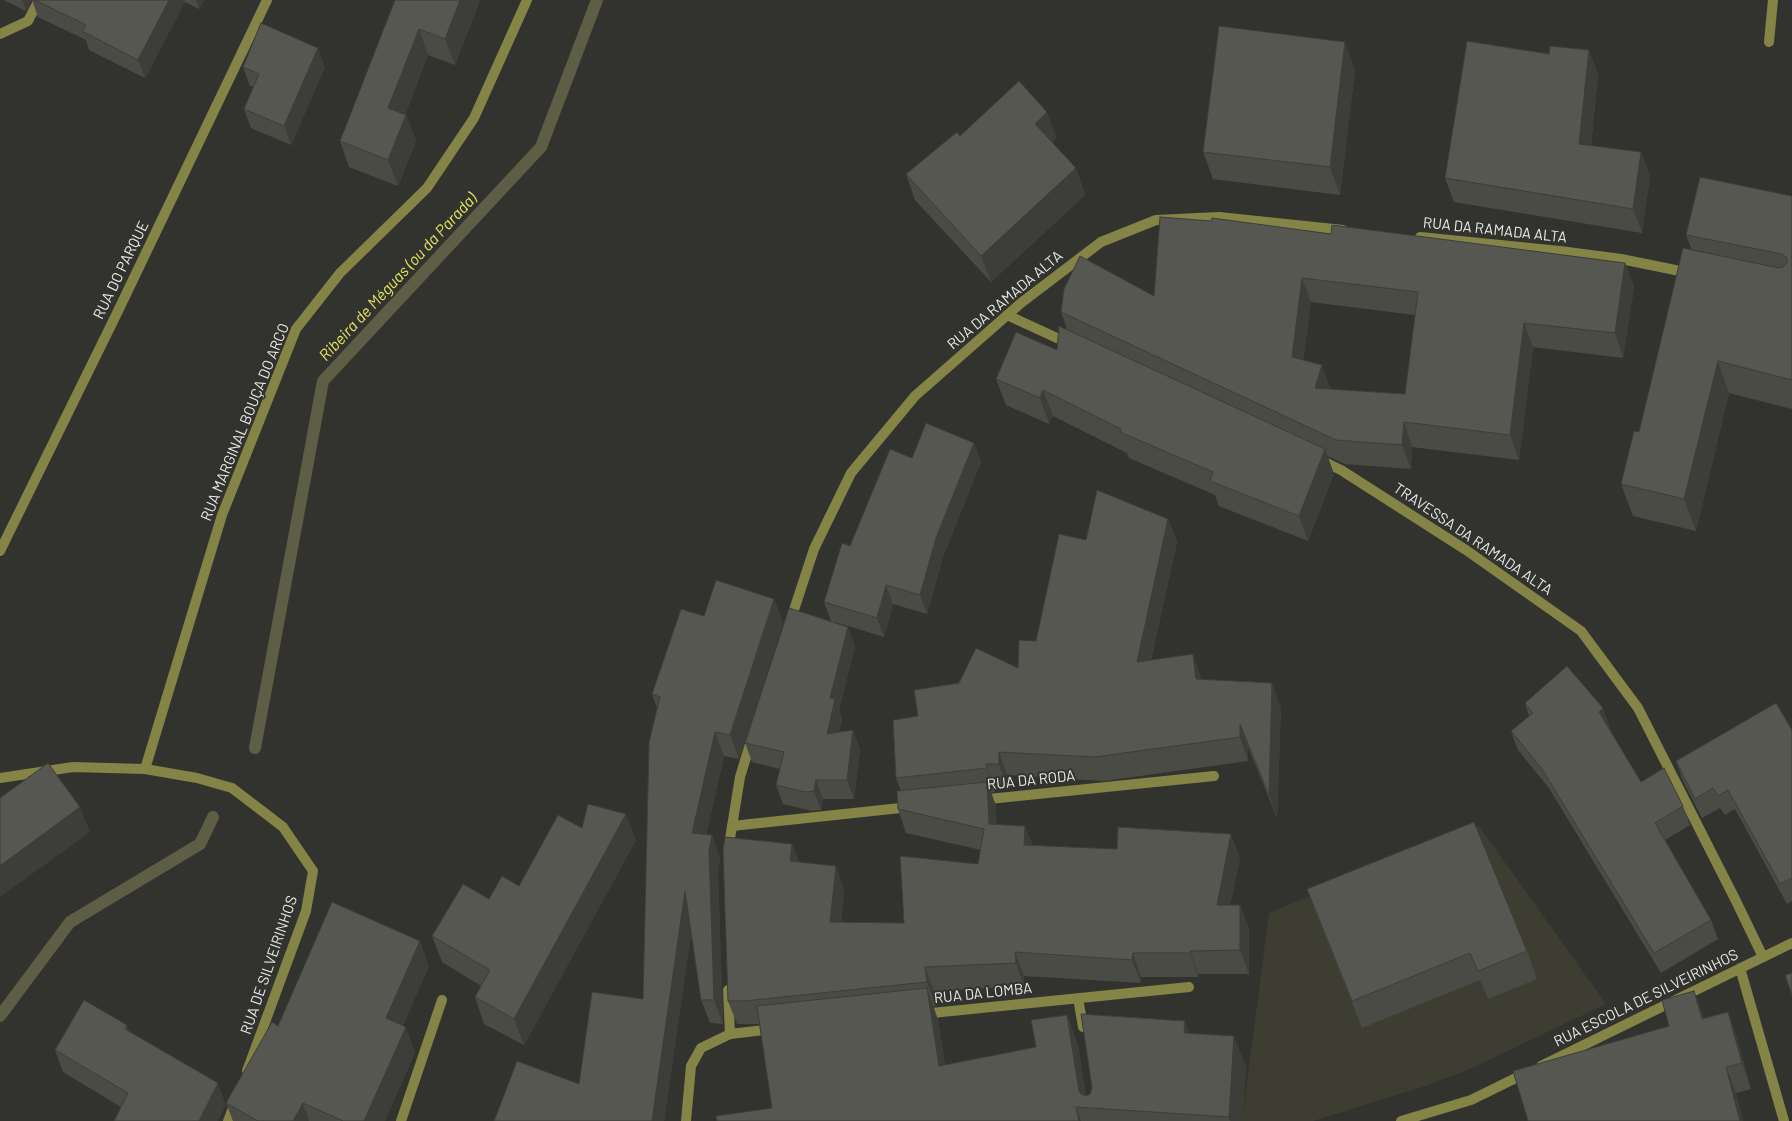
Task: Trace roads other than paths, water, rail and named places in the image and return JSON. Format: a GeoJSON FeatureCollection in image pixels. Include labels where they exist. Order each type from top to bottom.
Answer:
{"type":"FeatureCollection","features":[{"type":"Feature","properties":{"kind":"street"},"geometry":{"type":"LineString","coordinates":[[0,34],[28,21],[38,0]]}},
{"type":"Feature","properties":{"kind":"street","name":"RUA DO PARQUE"},"geometry":{"type":"LineString","coordinates":[[0,550],[119,309],[267,0]]}},
{"type":"Feature","properties":{"kind":"street","name":"RUA MARGINAL BOUÇA DO ARCO"},"geometry":{"type":"LineString","coordinates":[[145,770],[222,515],[296,329],[340,273],[427,188],[474,118],[527,0]]}},
{"type":"Feature","properties":{"kind":"street"},"geometry":{"type":"LineString","coordinates":[[1768,42],[1774,0]]}},
{"type":"Feature","properties":{"kind":"street","name":"RUA DA RAMADA ALTA"},"geometry":{"type":"LineString","coordinates":[[786,632],[814,549],[851,473],[916,396],[1007,315],[1100,242],[1156,220],[1219,217],[1355,231]]}},
{"type":"Feature","properties":{"kind":"street","name":"RUA DA RAMADA ALTA"},"geometry":{"type":"LineString","coordinates":[[1414,236],[1620,259],[1697,274]]}},
{"type":"Feature","properties":{"kind":"street"},"geometry":{"type":"LineString","coordinates":[[1007,315],[1079,348]]}},
{"type":"Feature","properties":{"kind":"street","name":"TRAVESSA DA RAMADA ALTA"},"geometry":{"type":"LineString","coordinates":[[1305,453],[1341,470],[1466,550],[1581,630],[1638,708],[1763,957]]}},
{"type":"Feature","properties":{"kind":"street"},"geometry":{"type":"LineString","coordinates":[[726,864],[740,777],[754,732]]}},
{"type":"Feature","properties":{"kind":"street"},"geometry":{"type":"LineString","coordinates":[[0,778],[73,767],[145,770]]}},
{"type":"Feature","properties":{"kind":"street","name":"RUA DE SILVEIRINHOS"},"geometry":{"type":"LineString","coordinates":[[145,770],[197,778],[232,788],[283,827],[313,871],[306,911],[228,1121]]}},
{"type":"Feature","properties":{"kind":"street","name":"RUA DA RODA"},"geometry":{"type":"LineString","coordinates":[[968,801],[1214,776]]}},
{"type":"Feature","properties":{"kind":"street"},"geometry":{"type":"LineString","coordinates":[[732,826],[919,806]]}},
{"type":"Feature","properties":{"kind":"street","name":"RUA ESCOLA DE SILVEIRINHOS"},"geometry":{"type":"LineString","coordinates":[[1401,1121],[1471,1100],[1792,943]]}},
{"type":"Feature","properties":{"kind":"street"},"geometry":{"type":"LineString","coordinates":[[1740,968],[1784,1121]]}},
{"type":"Feature","properties":{"kind":"street"},"geometry":{"type":"LineString","coordinates":[[728,984],[730,1034]]}},
{"type":"Feature","properties":{"kind":"street","name":"RUA DA LOMBA"},"geometry":{"type":"LineString","coordinates":[[914,1015],[1189,987]]}},
{"type":"Feature","properties":{"kind":"street"},"geometry":{"type":"LineString","coordinates":[[1078,998],[1084,1036]]}},
{"type":"Feature","properties":{"kind":"street"},"geometry":{"type":"LineString","coordinates":[[401,1121],[442,1000]]}},
{"type":"Feature","properties":{"kind":"street"},"geometry":{"type":"LineString","coordinates":[[686,1121],[691,1066],[701,1048],[730,1034],[788,1028]]}},
{"type":"Feature","properties":{"kind":"waterway","name":"Ribeira de Méguas (ou da Parada)"},"geometry":{"type":"LineString","coordinates":[[255,748],[323,381],[541,147],[597,0]]}},
{"type":"Feature","properties":{"kind":"waterway","name":"Ribeira de Méguas (ou da Parada)"},"geometry":{"type":"LineString","coordinates":[[0,1016],[70,922],[200,844],[213,817]]}}]}
